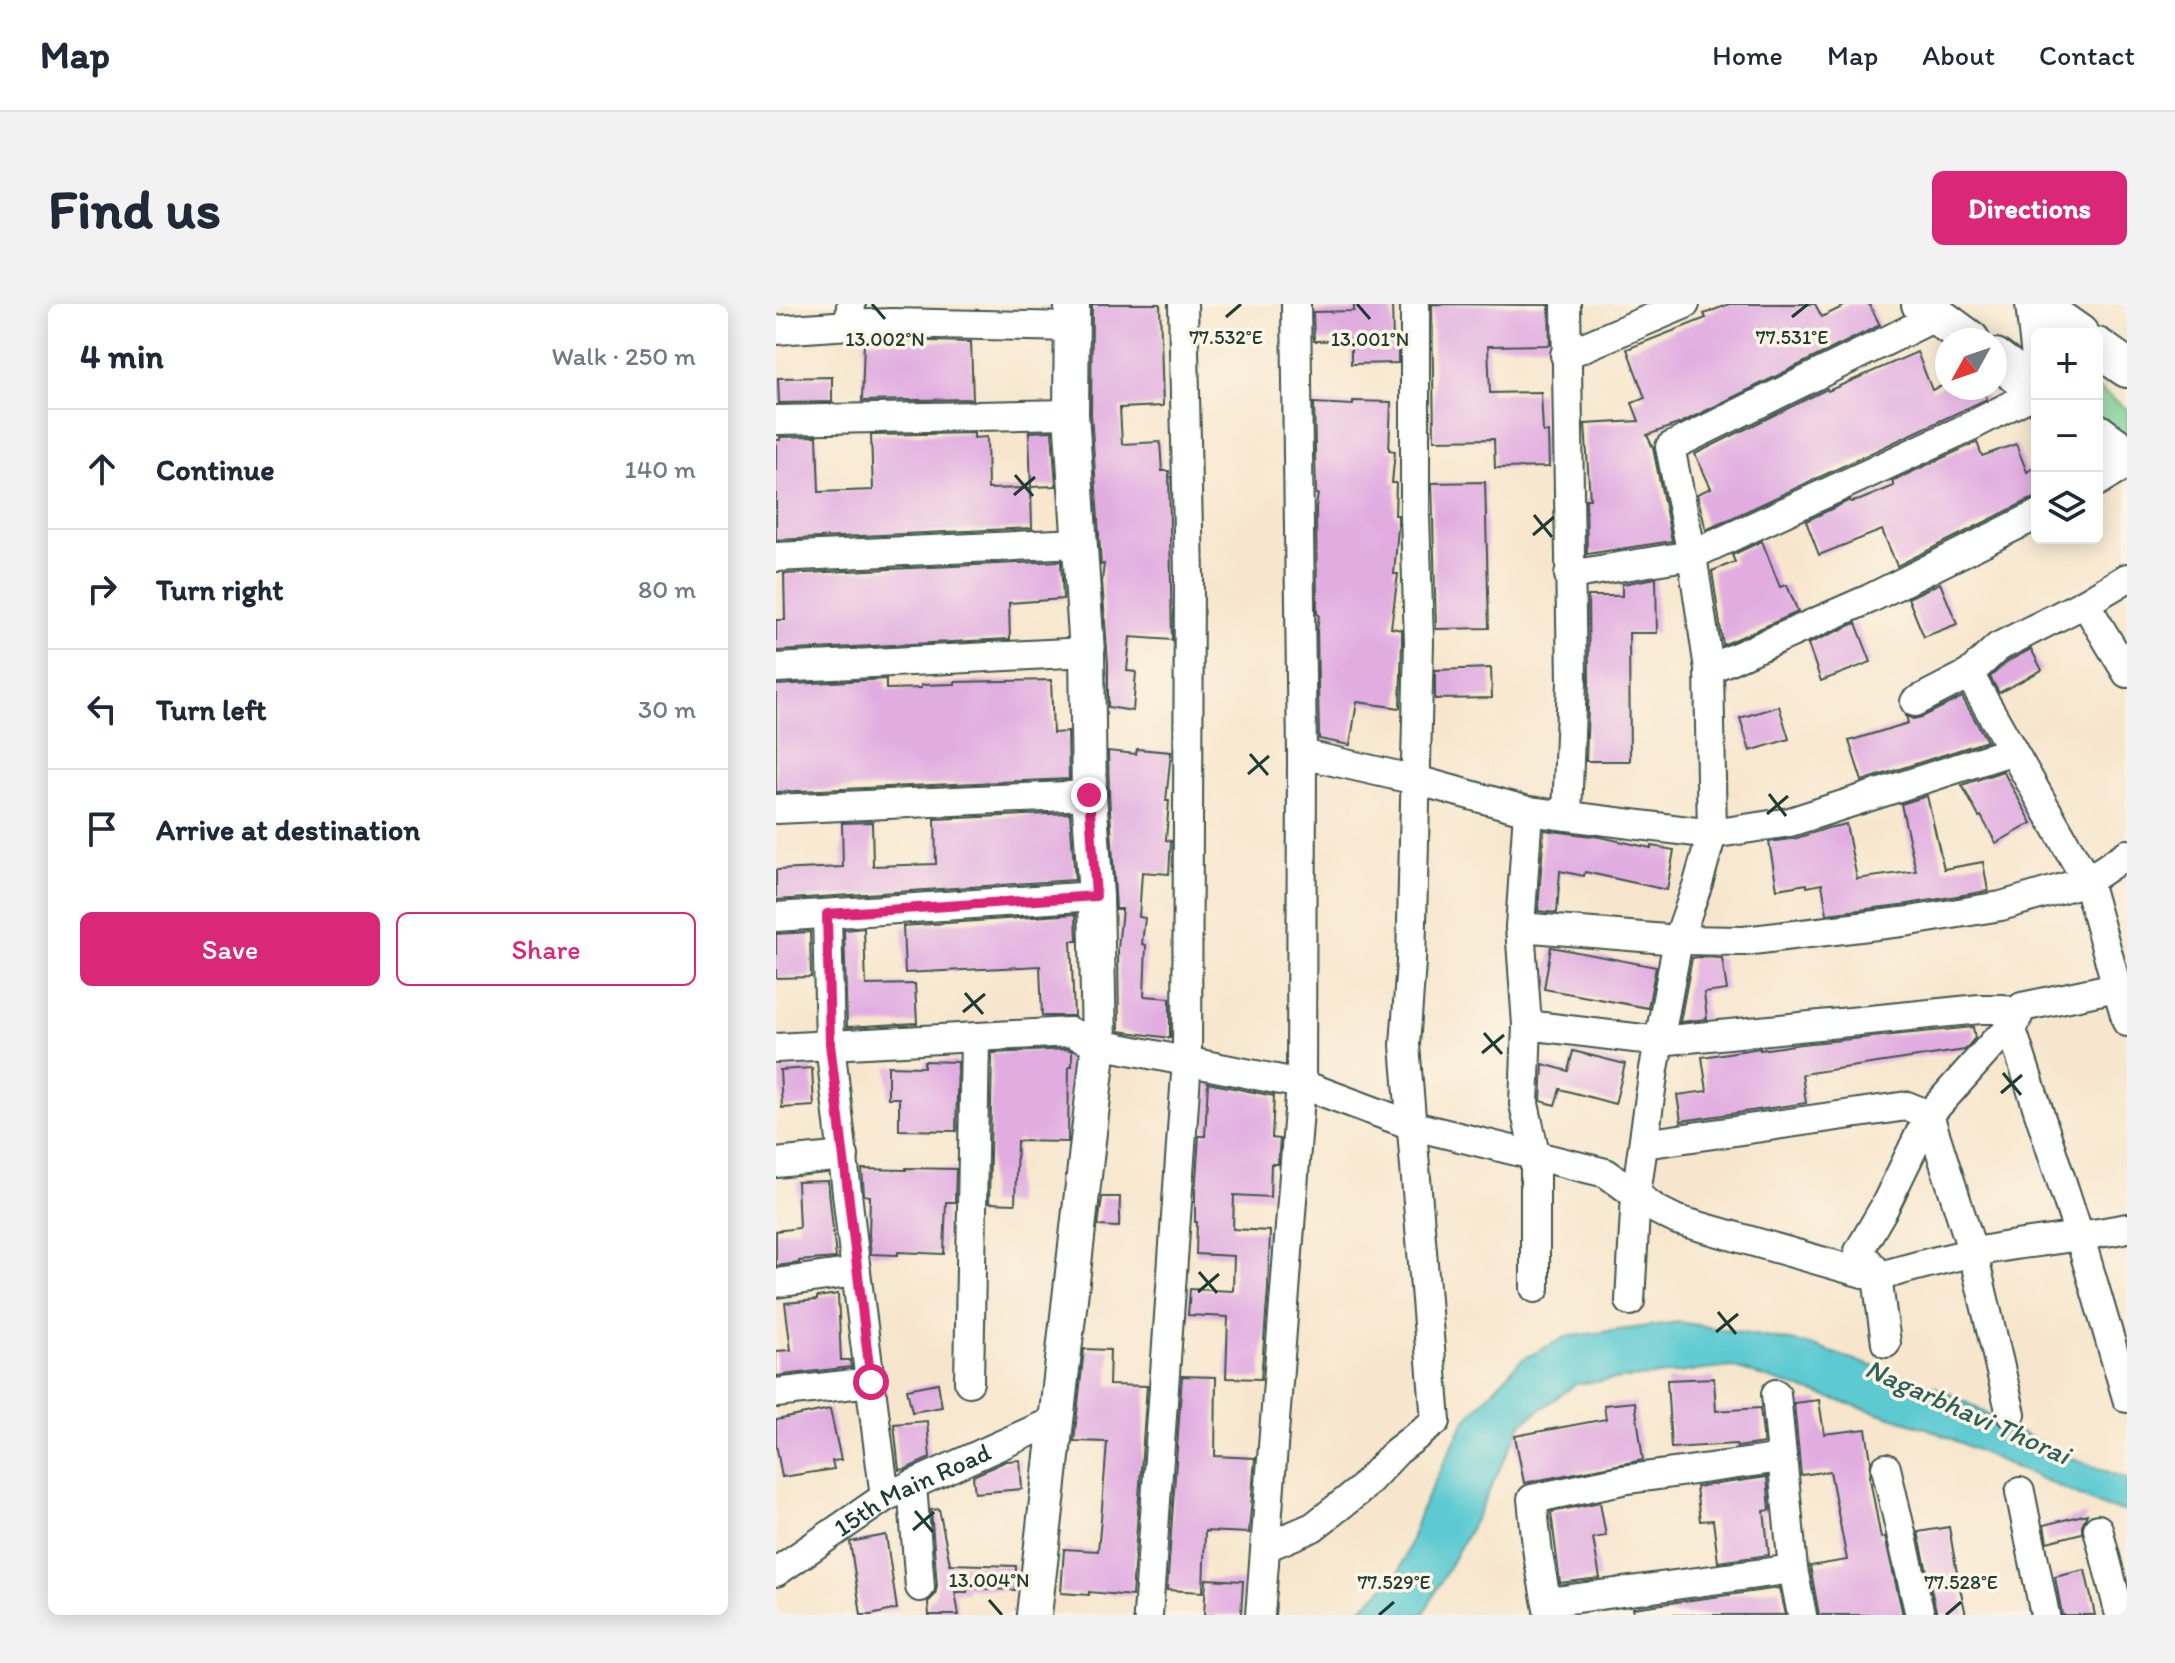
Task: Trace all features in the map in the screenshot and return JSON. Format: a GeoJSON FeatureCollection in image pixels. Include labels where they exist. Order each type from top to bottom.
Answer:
{"type":"FeatureCollection","features":[{"type":"Feature","properties":{"kind":"main road"},"geometry":{"type":"LineString","coordinates":[[2036,304],[2070,328]]}},
{"type":"Feature","properties":{"kind":"main road"},"geometry":{"type":"LineString","coordinates":[[1929,310],[1954,328]]}},
{"type":"Feature","properties":{"kind":"main road"},"geometry":{"type":"LineString","coordinates":[[2103,351],[2127,368]]}},
{"type":"Feature","properties":{"kind":"main road"},"geometry":{"type":"LineString","coordinates":[[2007,367],[2031,385]]}},
{"type":"Feature","properties":{"kind":"main road"},"geometry":{"type":"LineString","coordinates":[[2103,437],[2127,455]]}},
{"type":"Feature","properties":{"kind":"street"},"geometry":{"type":"LineString","coordinates":[[1148,1615],[1187,1060],[1189,607],[1183,304]]}},
{"type":"Feature","properties":{"kind":"street"},"geometry":{"type":"LineString","coordinates":[[1260,1615],[1301,1084],[1302,754],[1296,304]]}},
{"type":"Feature","properties":{"kind":"street"},"geometry":{"type":"LineString","coordinates":[[1266,1547],[1313,1527],[1360,1490],[1397,1451],[1436,1421],[1405,1045],[1411,962],[1419,642],[1415,515],[1415,304]]}},
{"type":"Feature","properties":{"kind":"street"},"geometry":{"type":"LineString","coordinates":[[1566,304],[1572,681],[1567,816]]}},
{"type":"Feature","properties":{"kind":"street"},"geometry":{"type":"LineString","coordinates":[[1565,355],[1685,304]]}},
{"type":"Feature","properties":{"kind":"street"},"geometry":{"type":"LineString","coordinates":[[2030,304],[2033,328]]}},
{"type":"Feature","properties":{"kind":"street"},"geometry":{"type":"LineString","coordinates":[[1630,1301],[1636,1194],[1659,1041],[1678,940],[1712,834],[1709,669],[1692,555],[1670,447],[1929,310]]}},
{"type":"Feature","properties":{"kind":"street"},"geometry":{"type":"LineString","coordinates":[[776,330],[850,314],[891,323],[960,314],[1072,315],[1071,414],[1087,652],[1099,1044],[1034,1615]]}},
{"type":"Feature","properties":{"kind":"street"},"geometry":{"type":"LineString","coordinates":[[1569,575],[1692,555],[1971,426],[2031,393]]}},
{"type":"Feature","properties":{"kind":"street"},"geometry":{"type":"LineString","coordinates":[[776,420],[1071,414]]}},
{"type":"Feature","properties":{"kind":"street"},"geometry":{"type":"LineString","coordinates":[[2103,478],[2127,464]]}},
{"type":"Feature","properties":{"kind":"street"},"geometry":{"type":"LineString","coordinates":[[1709,669],[1869,599],[2031,518]]}},
{"type":"Feature","properties":{"kind":"street"},"geometry":{"type":"LineString","coordinates":[[776,557],[1079,543]]}},
{"type":"Feature","properties":{"kind":"street"},"geometry":{"type":"LineString","coordinates":[[1915,702],[1969,674],[1998,647],[2127,578]]}},
{"type":"Feature","properties":{"kind":"street"},"geometry":{"type":"LineString","coordinates":[[2085,603],[2127,673]]}},
{"type":"Feature","properties":{"kind":"street"},"geometry":{"type":"LineString","coordinates":[[776,668],[1087,652]]}},
{"type":"Feature","properties":{"kind":"street"},"geometry":{"type":"LineString","coordinates":[[1969,674],[2087,881],[2127,1022]]}},
{"type":"Feature","properties":{"kind":"street"},"geometry":{"type":"LineString","coordinates":[[1302,754],[1416,780],[1528,811],[1712,834],[1790,822],[2011,751]]}},
{"type":"Feature","properties":{"kind":"street"},"geometry":{"type":"LineString","coordinates":[[776,809],[1089,795]]}},
{"type":"Feature","properties":{"kind":"street"},"geometry":{"type":"LineString","coordinates":[[1528,811],[1520,927],[1527,1025],[1524,1104],[1535,1154],[1535,1288]]}},
{"type":"Feature","properties":{"kind":"street"},"geometry":{"type":"LineString","coordinates":[[1520,927],[1678,940],[1744,941],[1910,921],[2001,906],[2087,881],[2127,854]]}},
{"type":"Feature","properties":{"kind":"street"},"geometry":{"type":"LineString","coordinates":[[776,917],[1096,896]]}},
{"type":"Feature","properties":{"kind":"street"},"geometry":{"type":"LineString","coordinates":[[827,914],[830,1044],[885,1497]]}},
{"type":"Feature","properties":{"kind":"street"},"geometry":{"type":"LineString","coordinates":[[1886,1343],[1877,1277],[1873,1267],[1859,1251],[1884,1208],[1929,1115],[1996,1040],[2012,1030],[2022,1007],[2116,987]]}},
{"type":"Feature","properties":{"kind":"street"},"geometry":{"type":"LineString","coordinates":[[1527,1025],[1659,1041],[2003,1009],[2080,1238],[2127,1398]]}},
{"type":"Feature","properties":{"kind":"street"},"geometry":{"type":"LineString","coordinates":[[776,1048],[1070,1032],[1099,1044],[1301,1084],[1414,1126],[1606,1173],[1657,1210],[1677,1220],[1877,1277],[1973,1253],[2127,1228]]}},
{"type":"Feature","properties":{"kind":"street"},"geometry":{"type":"LineString","coordinates":[[969,1382],[975,1038]]}},
{"type":"Feature","properties":{"kind":"street"},"geometry":{"type":"LineString","coordinates":[[1644,1144],[1907,1106],[1929,1115]]}},
{"type":"Feature","properties":{"kind":"street"},"geometry":{"type":"LineString","coordinates":[[1929,1115],[1973,1253],[2011,1414]]}},
{"type":"Feature","properties":{"kind":"street"},"geometry":{"type":"LineString","coordinates":[[776,1163],[844,1156]]}},
{"type":"Feature","properties":{"kind":"street"},"geometry":{"type":"LineString","coordinates":[[776,1283],[856,1272]]}},
{"type":"Feature","properties":{"kind":"street"},"geometry":{"type":"LineString","coordinates":[[776,1393],[871,1382]]}},
{"type":"Feature","properties":{"kind":"street"},"geometry":{"type":"LineString","coordinates":[[1776,1394],[1793,1569],[1802,1615]]}},
{"type":"Feature","properties":{"kind":"street","name":"15th Main Road"},"geometry":{"type":"LineString","coordinates":[[776,1572],[885,1497],[1056,1420]]}},
{"type":"Feature","properties":{"kind":"street"},"geometry":{"type":"LineString","coordinates":[[1782,1458],[1622,1480],[1532,1499],[1538,1555],[1549,1608],[1793,1569]]}},
{"type":"Feature","properties":{"kind":"street"},"geometry":{"type":"LineString","coordinates":[[1886,1468],[1920,1615]]}},
{"type":"Feature","properties":{"kind":"street"},"geometry":{"type":"LineString","coordinates":[[912,1485],[920,1587]]}},
{"type":"Feature","properties":{"kind":"street"},"geometry":{"type":"LineString","coordinates":[[2020,1492],[2045,1615]]}},
{"type":"Feature","properties":{"kind":"street"},"geometry":{"type":"LineString","coordinates":[[2098,1529],[2120,1615]]}},
{"type":"Feature","properties":{"kind":"green space"},"geometry":{"type":"Polygon","coordinates":[[[2103,391],[2127,409],[2127,441],[2103,423],[2103,391]]]}},
{"type":"Feature","properties":{"kind":"water","name":"Nagarbhavi Thorai"},"geometry":{"type":"Polygon","coordinates":[[[1679,1322],[1807,1344],[1943,1390],[2061,1454],[2127,1479],[2127,1511],[2107,1508],[1929,1429],[1732,1367],[1576,1384],[1522,1423],[1479,1512],[1424,1613],[1354,1615],[1399,1573],[1424,1503],[1464,1422],[1521,1360],[1566,1337],[1679,1322]]]}},
{"type":"Feature","properties":{"kind":"building"},"geometry":{"type":"Polygon","coordinates":[[[1092,304],[1160,304],[1163,406],[1120,408],[1122,444],[1160,442],[1162,471],[1169,471],[1172,640],[1130,637],[1127,671],[1136,672],[1133,711],[1108,707],[1102,581],[1104,564],[1101,565],[1091,413],[1092,304]]]}},
{"type":"Feature","properties":{"kind":"building"},"geometry":{"type":"Polygon","coordinates":[[[1354,304],[1392,304],[1393,341],[1398,341],[1398,363],[1351,364],[1351,340],[1314,341],[1313,312],[1354,311],[1354,304]]]}},
{"type":"Feature","properties":{"kind":"building"},"geometry":{"type":"Polygon","coordinates":[[[1432,304],[1549,305],[1550,345],[1488,346],[1490,393],[1541,392],[1543,432],[1548,432],[1549,467],[1495,468],[1494,439],[1434,440],[1432,304]]]}},
{"type":"Feature","properties":{"kind":"building"},"geometry":{"type":"Polygon","coordinates":[[[1729,304],[1815,304],[1822,317],[1848,304],[1869,304],[1880,325],[1681,423],[1647,435],[1653,448],[1672,541],[1587,554],[1586,499],[1590,499],[1585,424],[1639,421],[1632,403],[1645,398],[1627,349],[1706,318],[1704,314],[1729,304]]]}},
{"type":"Feature","properties":{"kind":"building"},"geometry":{"type":"Polygon","coordinates":[[[864,341],[971,342],[973,399],[862,401],[864,341]]]}},
{"type":"Feature","properties":{"kind":"building"},"geometry":{"type":"Polygon","coordinates":[[[1917,352],[1932,390],[1935,389],[1935,400],[1985,400],[1706,530],[1697,494],[1711,488],[1695,454],[1917,352]]]}},
{"type":"Feature","properties":{"kind":"building"},"geometry":{"type":"Polygon","coordinates":[[[832,377],[832,402],[779,403],[778,378],[832,377]]]}},
{"type":"Feature","properties":{"kind":"building"},"geometry":{"type":"Polygon","coordinates":[[[1353,401],[1391,402],[1389,450],[1395,451],[1392,483],[1396,483],[1395,515],[1398,515],[1394,574],[1398,574],[1391,628],[1402,630],[1402,642],[1400,708],[1357,702],[1350,745],[1319,739],[1318,494],[1314,403],[1353,405],[1353,401]]]}},
{"type":"Feature","properties":{"kind":"building"},"geometry":{"type":"Polygon","coordinates":[[[1052,431],[1056,486],[1031,487],[1029,432],[1052,431]]]}},
{"type":"Feature","properties":{"kind":"building"},"geometry":{"type":"Polygon","coordinates":[[[974,433],[974,438],[987,437],[988,489],[1031,488],[1032,528],[776,540],[776,440],[780,437],[817,436],[819,492],[873,490],[871,435],[974,433]]]}},
{"type":"Feature","properties":{"kind":"building"},"geometry":{"type":"Polygon","coordinates":[[[1977,442],[1982,456],[2016,444],[2027,472],[2031,469],[2031,500],[1897,566],[1882,530],[1819,555],[1806,521],[1850,500],[1860,500],[1894,486],[1892,481],[1977,442]]]}},
{"type":"Feature","properties":{"kind":"building"},"geometry":{"type":"Polygon","coordinates":[[[1485,482],[1489,628],[1436,629],[1432,483],[1485,482]]]}},
{"type":"Feature","properties":{"kind":"building"},"geometry":{"type":"Polygon","coordinates":[[[1762,541],[1780,587],[1787,585],[1798,612],[1723,645],[1712,571],[1735,562],[1732,555],[1762,541]]]}},
{"type":"Feature","properties":{"kind":"building"},"geometry":{"type":"Polygon","coordinates":[[[1061,561],[1063,599],[1009,603],[1010,639],[776,651],[776,620],[785,620],[784,574],[1061,561]]]}},
{"type":"Feature","properties":{"kind":"building"},"geometry":{"type":"Polygon","coordinates":[[[1656,578],[1657,633],[1629,633],[1630,761],[1586,761],[1588,596],[1622,596],[1622,584],[1656,578]]]}},
{"type":"Feature","properties":{"kind":"building"},"geometry":{"type":"Polygon","coordinates":[[[1940,583],[1957,624],[1924,637],[1908,598],[1940,583]]]}},
{"type":"Feature","properties":{"kind":"building"},"geometry":{"type":"Polygon","coordinates":[[[1856,623],[1871,662],[1821,681],[1808,644],[1856,623]]]}},
{"type":"Feature","properties":{"kind":"building"},"geometry":{"type":"Polygon","coordinates":[[[2031,649],[2042,670],[1999,693],[1990,677],[2008,661],[2031,649]]]}},
{"type":"Feature","properties":{"kind":"building"},"geometry":{"type":"Polygon","coordinates":[[[1491,668],[1492,698],[1435,699],[1435,670],[1491,668]]]}},
{"type":"Feature","properties":{"kind":"building"},"geometry":{"type":"Polygon","coordinates":[[[886,679],[886,689],[921,688],[921,685],[955,682],[1051,680],[1053,733],[1068,732],[1069,779],[776,792],[776,685],[886,679]]]}},
{"type":"Feature","properties":{"kind":"building"},"geometry":{"type":"Polygon","coordinates":[[[1962,697],[1987,741],[1862,781],[1849,741],[1908,723],[1906,716],[1913,719],[1922,717],[1962,697]]]}},
{"type":"Feature","properties":{"kind":"building"},"geometry":{"type":"Polygon","coordinates":[[[1779,706],[1789,739],[1750,751],[1740,718],[1779,706]]]}},
{"type":"Feature","properties":{"kind":"building"},"geometry":{"type":"Polygon","coordinates":[[[1137,749],[1171,752],[1166,801],[1169,801],[1166,840],[1171,841],[1169,874],[1142,872],[1139,917],[1145,918],[1142,944],[1146,945],[1144,996],[1170,998],[1170,1038],[1119,1031],[1118,949],[1122,909],[1116,909],[1108,751],[1136,754],[1137,749]]]}},
{"type":"Feature","properties":{"kind":"building"},"geometry":{"type":"Polygon","coordinates":[[[2003,771],[2032,823],[1996,843],[1962,785],[2003,771]]]}},
{"type":"Feature","properties":{"kind":"building"},"geometry":{"type":"Polygon","coordinates":[[[1927,796],[1944,869],[1983,862],[1988,891],[1827,914],[1822,884],[1777,889],[1769,842],[1797,838],[1846,824],[1857,879],[1916,871],[1901,804],[1927,796]]]}},
{"type":"Feature","properties":{"kind":"building"},"geometry":{"type":"Polygon","coordinates":[[[1070,813],[1075,880],[776,900],[776,870],[843,867],[842,823],[872,822],[873,866],[936,864],[935,819],[1070,813]]]}},
{"type":"Feature","properties":{"kind":"building"},"geometry":{"type":"Polygon","coordinates":[[[1544,830],[1674,850],[1667,890],[1585,872],[1584,876],[1560,871],[1557,913],[1538,911],[1544,830]]]}},
{"type":"Feature","properties":{"kind":"building"},"geometry":{"type":"Polygon","coordinates":[[[1076,914],[1077,941],[1071,941],[1074,1016],[1042,1016],[1040,966],[905,973],[903,926],[1076,914]]]}},
{"type":"Feature","properties":{"kind":"building"},"geometry":{"type":"Polygon","coordinates":[[[864,928],[866,985],[915,984],[917,1023],[847,1027],[844,930],[864,928]]]}},
{"type":"Feature","properties":{"kind":"building"},"geometry":{"type":"Polygon","coordinates":[[[810,932],[811,977],[776,978],[776,934],[810,932]]]}},
{"type":"Feature","properties":{"kind":"building"},"geometry":{"type":"Polygon","coordinates":[[[1551,947],[1656,967],[1648,1008],[1544,989],[1551,947]]]}},
{"type":"Feature","properties":{"kind":"building"},"geometry":{"type":"Polygon","coordinates":[[[1692,958],[1722,958],[1727,990],[1704,993],[1707,1019],[1680,1022],[1692,958]]]}},
{"type":"Feature","properties":{"kind":"building"},"geometry":{"type":"Polygon","coordinates":[[[1973,1027],[1975,1038],[1965,1050],[1802,1074],[1806,1103],[1681,1121],[1677,1095],[1707,1091],[1702,1057],[1760,1048],[1973,1027]]]}},
{"type":"Feature","properties":{"kind":"building"},"geometry":{"type":"Polygon","coordinates":[[[1072,1051],[1068,1142],[1017,1141],[1015,1204],[989,1203],[992,1053],[1072,1051]]]}},
{"type":"Feature","properties":{"kind":"building"},"geometry":{"type":"Polygon","coordinates":[[[1573,1051],[1625,1064],[1615,1104],[1560,1089],[1555,1105],[1541,1101],[1543,1064],[1568,1071],[1573,1051]]]}},
{"type":"Feature","properties":{"kind":"building"},"geometry":{"type":"Polygon","coordinates":[[[924,1061],[958,1062],[956,1131],[899,1130],[899,1098],[888,1098],[888,1066],[924,1067],[924,1061]]]}},
{"type":"Feature","properties":{"kind":"building"},"geometry":{"type":"Polygon","coordinates":[[[812,1068],[814,1106],[782,1108],[780,1070],[812,1068]]]}},
{"type":"Feature","properties":{"kind":"building"},"geometry":{"type":"Polygon","coordinates":[[[1208,1083],[1274,1096],[1272,1138],[1280,1139],[1278,1164],[1271,1164],[1270,1197],[1234,1195],[1233,1229],[1270,1231],[1261,1379],[1226,1378],[1228,1317],[1188,1315],[1190,1289],[1233,1291],[1234,1256],[1196,1254],[1195,1193],[1199,1136],[1205,1136],[1208,1083]]]}},
{"type":"Feature","properties":{"kind":"building"},"geometry":{"type":"Polygon","coordinates":[[[862,1169],[956,1169],[955,1202],[946,1202],[944,1254],[871,1254],[870,1196],[864,1195],[862,1169]]]}},
{"type":"Feature","properties":{"kind":"building"},"geometry":{"type":"Polygon","coordinates":[[[828,1181],[836,1258],[776,1266],[776,1231],[799,1228],[797,1182],[828,1181]]]}},
{"type":"Feature","properties":{"kind":"building"},"geometry":{"type":"Polygon","coordinates":[[[1102,1197],[1120,1197],[1119,1227],[1098,1226],[1102,1197]]]}},
{"type":"Feature","properties":{"kind":"building"},"geometry":{"type":"Polygon","coordinates":[[[838,1294],[841,1360],[850,1360],[851,1367],[776,1376],[776,1351],[791,1350],[785,1303],[838,1294]]]}},
{"type":"Feature","properties":{"kind":"building"},"geometry":{"type":"Polygon","coordinates":[[[1084,1349],[1110,1350],[1109,1385],[1147,1386],[1132,1596],[1061,1593],[1064,1549],[1098,1551],[1107,1442],[1074,1441],[1084,1349]]]}},
{"type":"Feature","properties":{"kind":"building"},"geometry":{"type":"Polygon","coordinates":[[[1182,1376],[1216,1377],[1215,1456],[1255,1458],[1249,1533],[1205,1531],[1203,1592],[1167,1590],[1182,1376]]]}},
{"type":"Feature","properties":{"kind":"building"},"geometry":{"type":"Polygon","coordinates":[[[1714,1378],[1716,1411],[1760,1408],[1764,1443],[1737,1447],[1736,1444],[1671,1448],[1667,1380],[1714,1378]]]}},
{"type":"Feature","properties":{"kind":"building"},"geometry":{"type":"Polygon","coordinates":[[[938,1383],[942,1407],[912,1412],[907,1389],[938,1383]]]}},
{"type":"Feature","properties":{"kind":"building"},"geometry":{"type":"Polygon","coordinates":[[[1819,1400],[1824,1434],[1866,1429],[1871,1461],[1870,1479],[1881,1538],[1885,1537],[1903,1615],[1819,1615],[1810,1566],[1847,1560],[1830,1471],[1801,1475],[1794,1403],[1819,1400]]]}},
{"type":"Feature","properties":{"kind":"building"},"geometry":{"type":"Polygon","coordinates":[[[1635,1402],[1643,1460],[1524,1483],[1515,1436],[1606,1419],[1604,1405],[1635,1402]]]}},
{"type":"Feature","properties":{"kind":"building"},"geometry":{"type":"Polygon","coordinates":[[[830,1409],[841,1460],[832,1461],[834,1469],[782,1477],[776,1444],[776,1420],[830,1409]]]}},
{"type":"Feature","properties":{"kind":"building"},"geometry":{"type":"Polygon","coordinates":[[[927,1421],[930,1458],[899,1470],[894,1424],[927,1421]]]}},
{"type":"Feature","properties":{"kind":"building"},"geometry":{"type":"Polygon","coordinates":[[[1020,1460],[1022,1489],[975,1493],[973,1476],[1006,1461],[1020,1460]]]}},
{"type":"Feature","properties":{"kind":"building"},"geometry":{"type":"Polygon","coordinates":[[[1767,1477],[1770,1510],[1764,1511],[1769,1555],[1718,1562],[1713,1520],[1700,1521],[1696,1487],[1767,1477]]]}},
{"type":"Feature","properties":{"kind":"building"},"geometry":{"type":"Polygon","coordinates":[[[1600,1502],[1606,1536],[1593,1538],[1600,1578],[1560,1583],[1551,1512],[1600,1502]]]}},
{"type":"Feature","properties":{"kind":"building"},"geometry":{"type":"Polygon","coordinates":[[[939,1509],[950,1564],[1016,1566],[1015,1590],[967,1588],[967,1592],[955,1592],[959,1615],[929,1615],[928,1602],[935,1595],[937,1586],[931,1510],[939,1509]]]}},
{"type":"Feature","properties":{"kind":"building"},"geometry":{"type":"Polygon","coordinates":[[[2087,1514],[2082,1533],[2047,1542],[2044,1525],[2087,1514]]]}},
{"type":"Feature","properties":{"kind":"building"},"geometry":{"type":"Polygon","coordinates":[[[1949,1527],[1966,1615],[1937,1615],[1918,1532],[1949,1527]]]}},
{"type":"Feature","properties":{"kind":"building"},"geometry":{"type":"Polygon","coordinates":[[[886,1535],[897,1609],[861,1615],[850,1542],[886,1535]]]}},
{"type":"Feature","properties":{"kind":"building"},"geometry":{"type":"Polygon","coordinates":[[[2085,1570],[2095,1615],[2062,1615],[2055,1577],[2085,1570]]]}},
{"type":"Feature","properties":{"kind":"building"},"geometry":{"type":"Polygon","coordinates":[[[1206,1579],[1243,1581],[1241,1615],[1204,1615],[1206,1579]]]}},
{"type":"Feature","properties":{"kind":"building"},"geometry":{"type":"Polygon","coordinates":[[[1779,1588],[1785,1615],[1634,1615],[1633,1608],[1779,1588]]]}},
{"type":"Feature","properties":{"kind":"route"},"geometry":{"type":"LineString","coordinates":[[871,1382],[830,1044],[827,914],[1096,896],[1089,795]]}}]}
